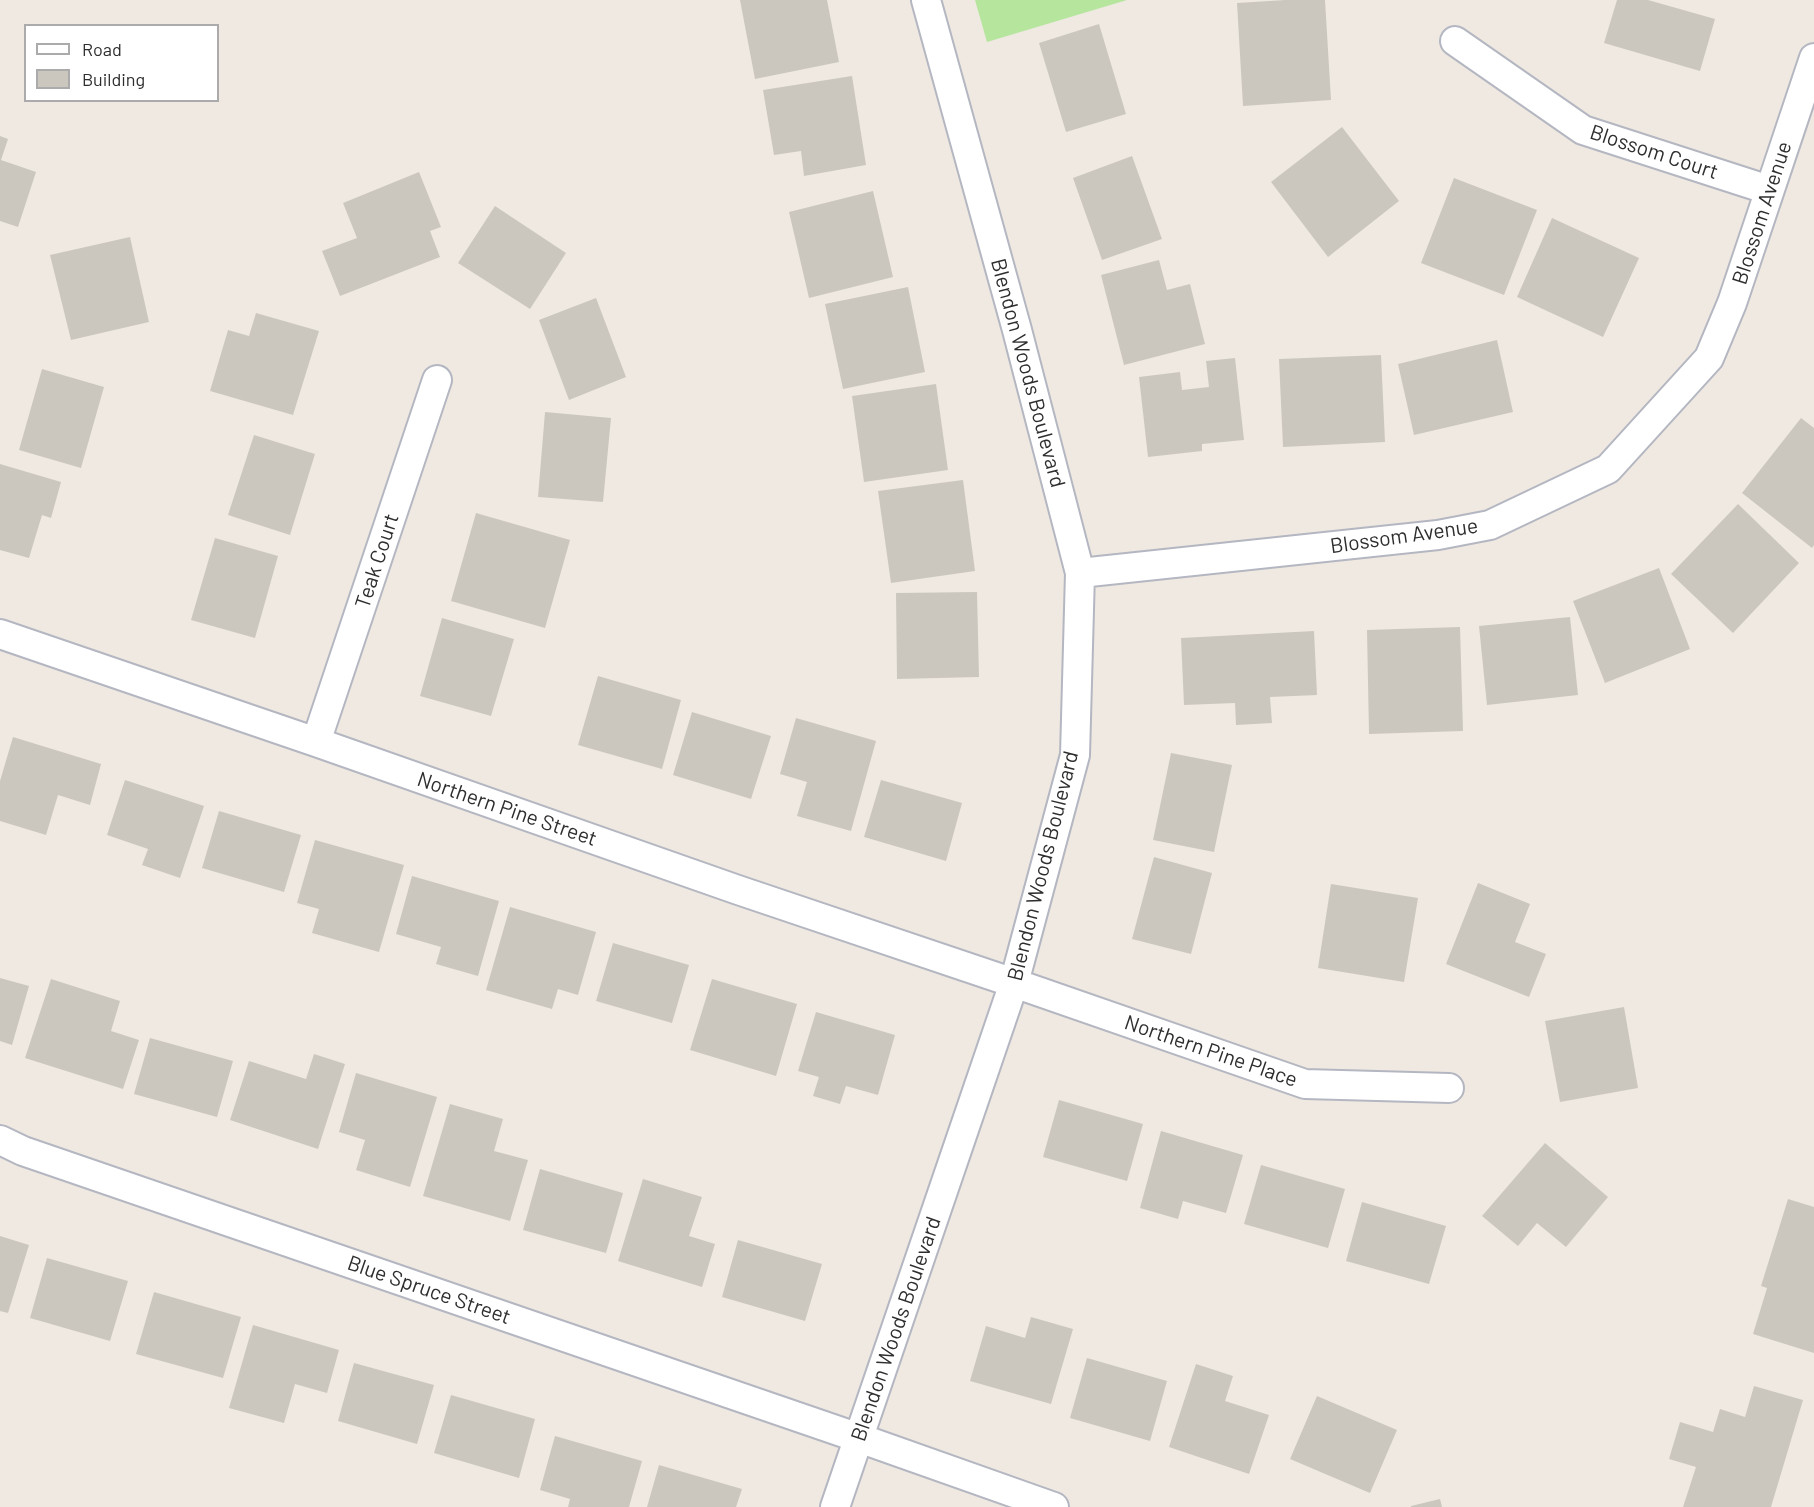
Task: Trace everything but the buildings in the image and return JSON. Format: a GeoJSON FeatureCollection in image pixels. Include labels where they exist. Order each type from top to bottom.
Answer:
{"type":"FeatureCollection","features":[{"type":"Feature","properties":{"kind":"street","name":"Blendon Woods Boulevard"},"geometry":{"type":"LineString","coordinates":[[835,1507],[1014,983],[1075,755],[1080,573],[1017,330],[926,0]]}},
{"type":"Feature","properties":{"kind":"street","name":"Blossom Court"},"geometry":{"type":"LineString","coordinates":[[1455,41],[1583,130],[1769,190]]}},
{"type":"Feature","properties":{"kind":"street","name":"Blossom Avenue"},"geometry":{"type":"LineString","coordinates":[[1080,573],[1438,535],[1480,527],[1490,525],[1608,469],[1709,358],[1732,303],[1814,58]]}},
{"type":"Feature","properties":{"kind":"street","name":"Teak Court"},"geometry":{"type":"LineString","coordinates":[[316,742],[437,380]]}},
{"type":"Feature","properties":{"kind":"street","name":"Northern Pine Street"},"geometry":{"type":"LineString","coordinates":[[0,634],[738,890],[1014,983]]}},
{"type":"Feature","properties":{"kind":"street","name":"Northern Pine Place"},"geometry":{"type":"LineString","coordinates":[[1014,983],[1305,1084],[1449,1088]]}},
{"type":"Feature","properties":{"kind":"street","name":"Blue Spruce Street"},"geometry":{"type":"LineString","coordinates":[[0,1140],[23,1151],[1054,1507]]}},
{"type":"Feature","properties":{"kind":"green space"},"geometry":{"type":"Polygon","coordinates":[[[975,0],[1127,0],[987,42],[975,0]]]}}]}
